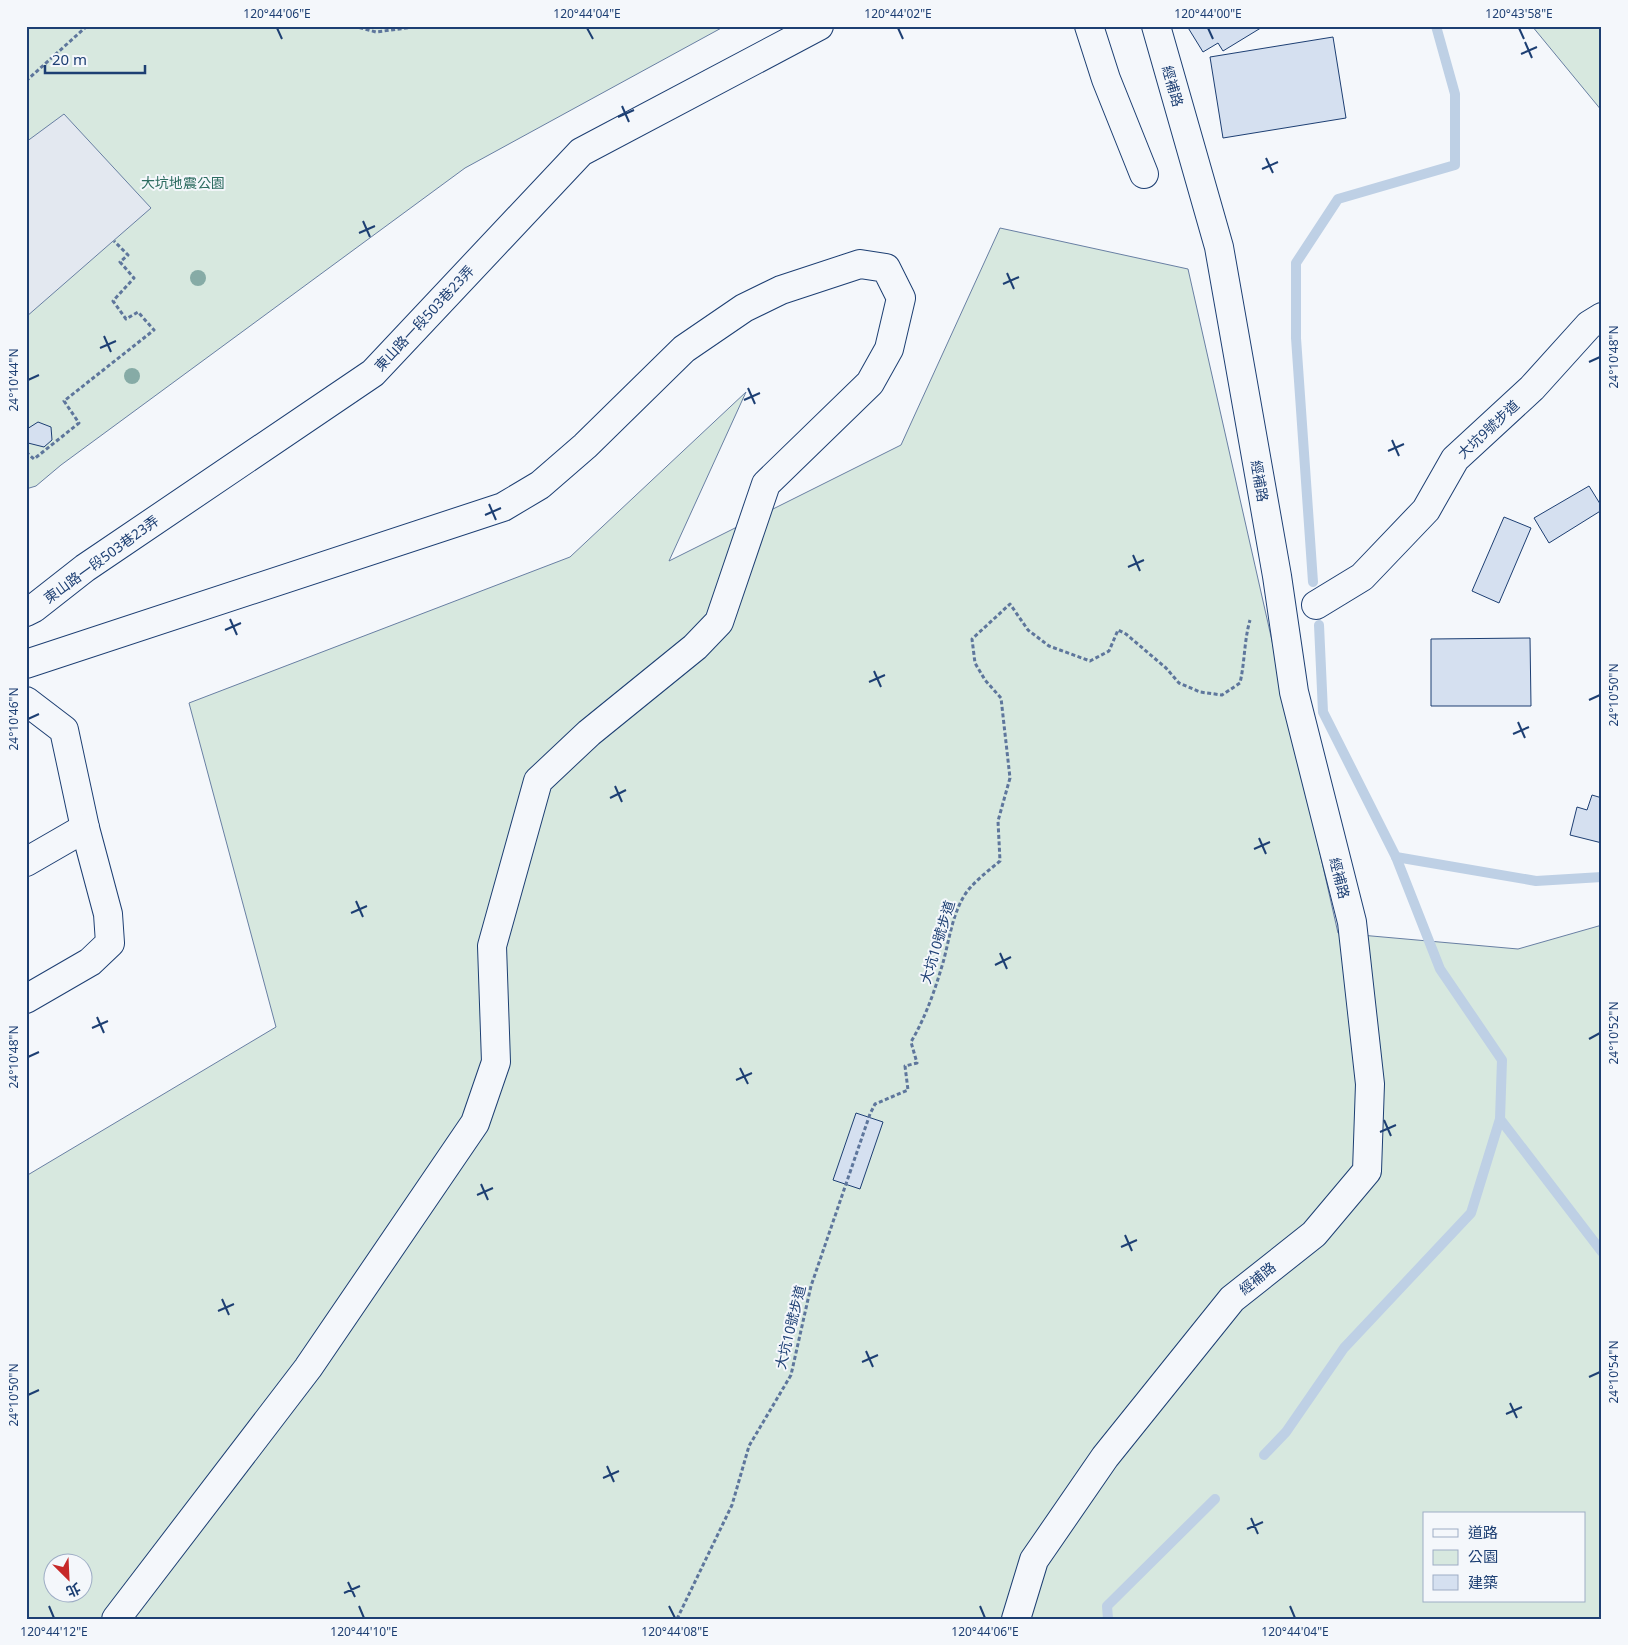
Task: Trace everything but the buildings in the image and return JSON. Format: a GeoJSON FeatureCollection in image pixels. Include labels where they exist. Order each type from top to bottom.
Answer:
{"type":"FeatureCollection","features":[{"type":"Feature","properties":{"kind":"street","name":"東山路一段503巷23弄"},"geometry":{"type":"LineString","coordinates":[[26,612],[94,563],[373,373],[581,152],[818,26]]}},
{"type":"Feature","properties":{"kind":"street"},"geometry":{"type":"LineString","coordinates":[[1089,26],[1106,79],[1144,174]]}},
{"type":"Feature","properties":{"kind":"street","name":"經補路"},"geometry":{"type":"LineString","coordinates":[[1016,1619],[1034,1560],[1105,1457],[1232,1299],[1314,1234],[1367,1171],[1370,1084],[1352,922],[1294,692],[1219,247],[1156,26]]}},
{"type":"Feature","properties":{"kind":"street"},"geometry":{"type":"LineString","coordinates":[[26,664],[503,507],[540,485],[585,446],[684,349],[744,308],[781,290],[860,264],[886,268],[901,298],[889,349],[870,383],[766,484],[720,622],[695,647],[589,733],[538,781],[492,946],[496,1062],[475,1123],[308,1368],[116,1619]]}},
{"type":"Feature","properties":{"kind":"street","name":"大坑9號步道"},"geometry":{"type":"LineString","coordinates":[[1316,605],[1362,576],[1426,510],[1455,459],[1532,388],[1589,325],[1602,317]]}},
{"type":"Feature","properties":{"kind":"street"},"geometry":{"type":"LineString","coordinates":[[26,998],[90,962],[110,943],[108,914],[85,828],[64,730],[27,703]]}},
{"type":"Feature","properties":{"kind":"street"},"geometry":{"type":"LineString","coordinates":[[26,862],[85,828]]}},
{"type":"Feature","properties":{"kind":"path"},"geometry":{"type":"LineString","coordinates":[[26,81],[87,26]]}},
{"type":"Feature","properties":{"kind":"path"},"geometry":{"type":"LineString","coordinates":[[353,26],[376,32],[422,26]]}},
{"type":"Feature","properties":{"kind":"path"},"geometry":{"type":"LineString","coordinates":[[26,452],[34,459],[79,423],[64,401],[154,330],[138,312],[126,319],[113,301],[134,278],[120,262],[128,255],[114,240]]}},
{"type":"Feature","properties":{"kind":"path","name":"大坑10號步道"},"geometry":{"type":"LineString","coordinates":[[677,1619],[732,1504],[749,1446],[791,1375],[811,1286],[870,1114],[875,1104],[908,1090],[905,1066],[917,1063],[911,1042],[923,1021],[942,966],[955,915],[964,894],[1000,861],[998,821],[1010,778],[1001,698],[984,680],[975,663],[972,638],[1010,604],[1028,630],[1049,646],[1090,661],[1109,651],[1118,630],[1126,634],[1166,668],[1179,683],[1200,692],[1222,695],[1240,683],[1245,661],[1245,637],[1251,617],[1280,603]]}},
{"type":"Feature","properties":{"kind":"green space","name":"大坑地震公園"},"geometry":{"type":"Polygon","coordinates":[[[26,26],[725,26],[465,168],[61,465],[36,486],[26,489],[26,26]]]}},
{"type":"Feature","properties":{"kind":"green space"},"geometry":{"type":"Polygon","coordinates":[[[1532,26],[1602,26],[1602,111],[1532,26]]]}},
{"type":"Feature","properties":{"kind":"green space"},"geometry":{"type":"Polygon","coordinates":[[[1000,228],[1188,269],[1338,933],[1518,949],[1602,925],[1602,1619],[26,1619],[26,1176],[276,1027],[189,703],[570,557],[746,392],[669,561],[901,445],[1000,228]]]}},
{"type":"Feature","properties":{"kind":"shaded area"},"geometry":{"type":"Polygon","coordinates":[[[64,114],[151,208],[26,317],[26,142],[64,114]]]}},
{"type":"Feature","properties":{"kind":"waterway"},"geometry":{"type":"LineString","coordinates":[[1313,582],[1296,338],[1296,263],[1338,199],[1455,165],[1455,94],[1436,26]]}},
{"type":"Feature","properties":{"kind":"waterway"},"geometry":{"type":"LineString","coordinates":[[1264,1455],[1286,1432],[1344,1348],[1471,1213],[1500,1119],[1502,1060],[1440,969],[1396,857],[1323,712],[1319,625]]}},
{"type":"Feature","properties":{"kind":"waterway"},"geometry":{"type":"LineString","coordinates":[[1396,857],[1536,881],[1602,877]]}},
{"type":"Feature","properties":{"kind":"waterway"},"geometry":{"type":"LineString","coordinates":[[1500,1119],[1602,1252]]}},
{"type":"Feature","properties":{"kind":"waterway"},"geometry":{"type":"LineString","coordinates":[[1108,1619],[1107,1606],[1215,1499]]}}]}
